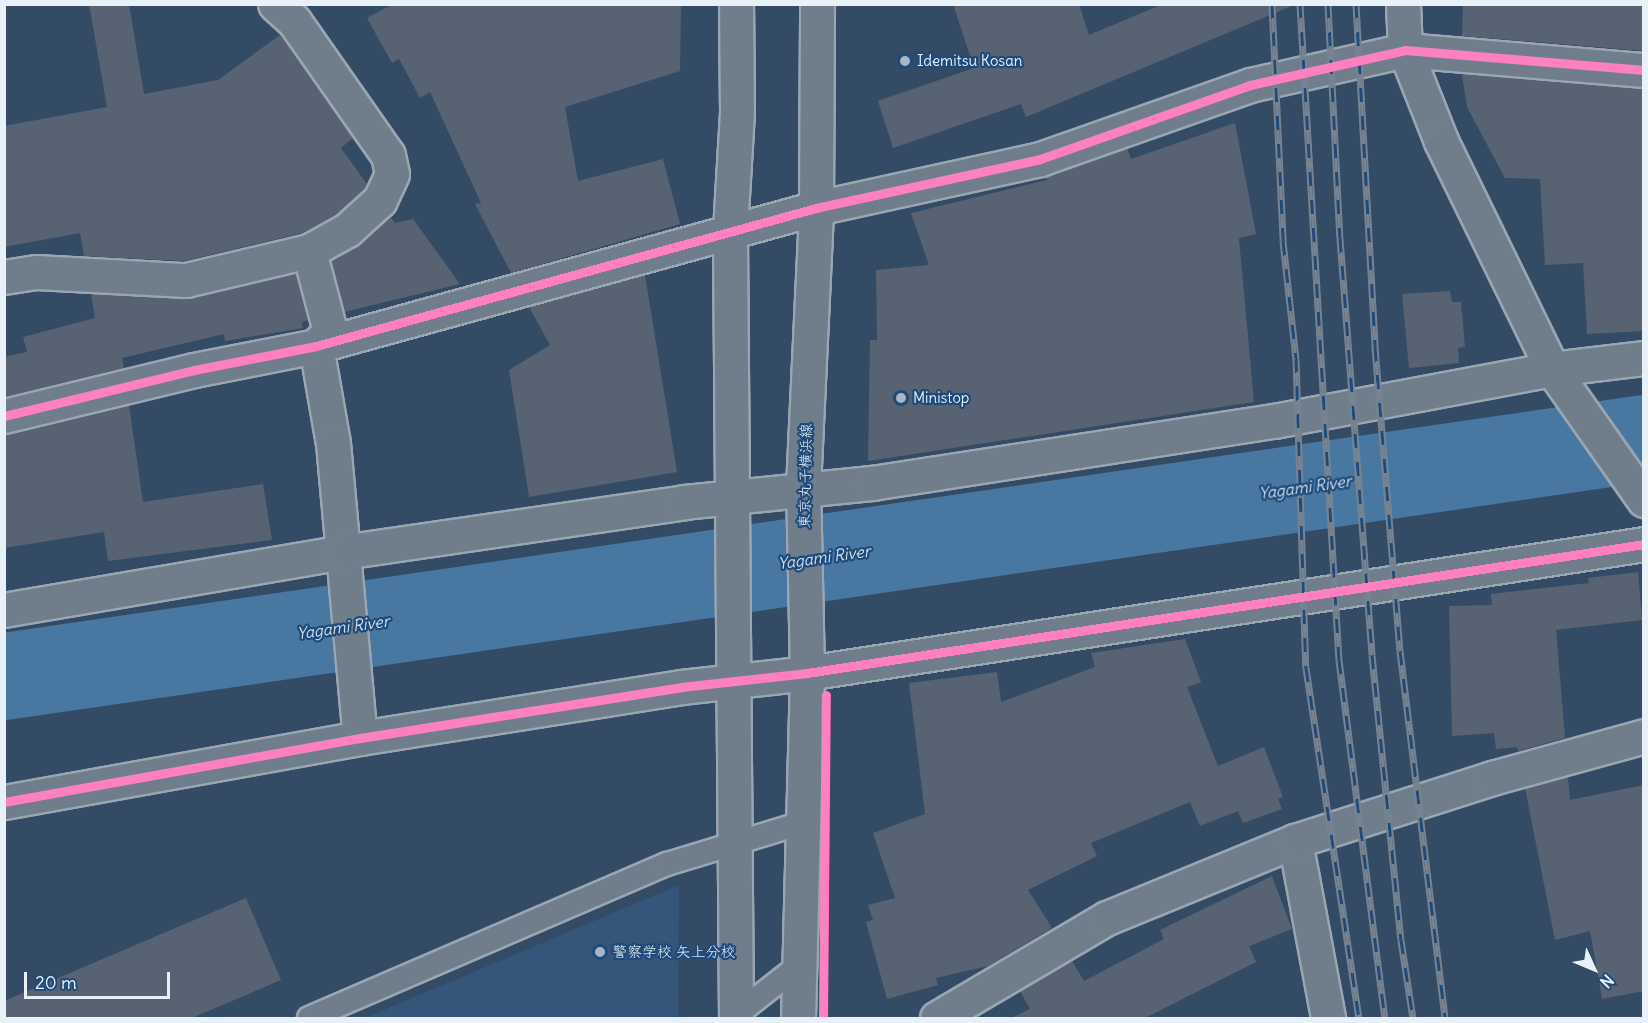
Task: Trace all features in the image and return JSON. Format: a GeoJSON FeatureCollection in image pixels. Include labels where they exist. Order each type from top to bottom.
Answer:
{"type":"FeatureCollection","features":[{"type":"Feature","properties":{"kind":"street"},"geometry":{"type":"LineString","coordinates":[[4,277],[36,272],[186,280],[309,251],[355,223],[380,200],[392,174],[388,155],[294,21],[275,4]]}},
{"type":"Feature","properties":{"kind":"street"},"geometry":{"type":"LineString","coordinates":[[734,1017],[730,230],[737,113],[736,4]]}},
{"type":"Feature","properties":{"kind":"street","name":"東京丸子横浜線"},"geometry":{"type":"LineString","coordinates":[[798,1018],[797,967],[806,662],[803,493],[816,208],[817,4]]}},
{"type":"Feature","properties":{"kind":"street"},"geometry":{"type":"LineString","coordinates":[[1403,4],[1405,50],[1441,141],[1561,381],[1644,500]]}},
{"type":"Feature","properties":{"kind":"street"},"geometry":{"type":"LineString","coordinates":[[4,416],[316,346],[730,230],[816,208],[1040,159],[1250,85],[1405,50],[1644,70]]}},
{"type":"Feature","properties":{"kind":"street"},"geometry":{"type":"LineString","coordinates":[[309,251],[330,331],[316,346]]}},
{"type":"Feature","properties":{"kind":"street"},"geometry":{"type":"LineString","coordinates":[[316,346],[333,443],[360,738]]}},
{"type":"Feature","properties":{"kind":"street"},"geometry":{"type":"LineString","coordinates":[[4,610],[343,552],[732,498],[803,493],[1274,421],[1561,381],[1644,358]]}},
{"type":"Feature","properties":{"kind":"street"},"geometry":{"type":"LineString","coordinates":[[4,802],[360,738],[733,679],[806,662],[1644,544]]}},
{"type":"Feature","properties":{"kind":"street"},"geometry":{"type":"LineString","coordinates":[[936,1018],[1107,918],[1295,841],[1492,778],[1644,736]]}},
{"type":"Feature","properties":{"kind":"street"},"geometry":{"type":"LineString","coordinates":[[1295,841],[1328,1018]]}},
{"type":"Feature","properties":{"kind":"lane"},"geometry":{"type":"LineString","coordinates":[[309,1018],[667,864],[802,823]]}},
{"type":"Feature","properties":{"kind":"lane"},"geometry":{"type":"LineString","coordinates":[[734,1017],[797,967]]}},
{"type":"Feature","properties":{"kind":"shaded area","name":"警察学校 矢上分校"},"geometry":{"type":"Polygon","coordinates":[[[679,885],[678,1018],[365,1018],[679,885]]]}},
{"type":"Feature","properties":{"kind":"building"},"geometry":{"type":"Polygon","coordinates":[[[89,4],[129,4],[144,94],[218,80],[280,35],[353,138],[341,148],[367,184],[365,189],[336,215],[302,233],[184,261],[84,256],[80,233],[4,247],[4,126],[107,107],[89,4]]]}},
{"type":"Feature","properties":{"kind":"building"},"geometry":{"type":"Polygon","coordinates":[[[393,4],[681,4],[680,71],[565,107],[578,181],[663,159],[680,224],[511,273],[475,204],[481,203],[430,92],[420,98],[399,59],[392,63],[367,18],[393,4]]]}},
{"type":"Feature","properties":{"kind":"building"},"geometry":{"type":"Polygon","coordinates":[[[953,4],[1079,4],[1089,35],[1163,4],[1294,5],[1026,117],[1021,104],[893,148],[878,101],[974,68],[953,4]]]}},
{"type":"Feature","properties":{"kind":"building"},"geometry":{"type":"Polygon","coordinates":[[[1463,4],[1644,4],[1644,51],[1462,36],[1463,4]]]}},
{"type":"Feature","properties":{"kind":"building"},"geometry":{"type":"Polygon","coordinates":[[[1462,74],[1644,89],[1644,331],[1587,334],[1583,263],[1545,265],[1540,179],[1505,178],[1467,107],[1462,74]]]}},
{"type":"Feature","properties":{"kind":"building"},"geometry":{"type":"Polygon","coordinates":[[[1235,123],[1256,234],[1239,238],[1254,402],[868,461],[870,340],[877,340],[876,270],[929,265],[911,213],[1047,180],[1046,177],[1127,148],[1131,159],[1235,123]]]}},
{"type":"Feature","properties":{"kind":"building"},"geometry":{"type":"Polygon","coordinates":[[[390,216],[395,223],[413,219],[460,284],[344,312],[331,260],[359,244],[390,216]]]}},
{"type":"Feature","properties":{"kind":"building"},"geometry":{"type":"Polygon","coordinates":[[[296,273],[308,320],[302,322],[303,328],[225,341],[224,334],[122,358],[124,368],[4,397],[4,357],[27,352],[23,337],[95,318],[91,294],[190,298],[296,273]]]}},
{"type":"Feature","properties":{"kind":"building"},"geometry":{"type":"Polygon","coordinates":[[[645,275],[677,472],[529,497],[509,370],[550,345],[529,307],[645,275]]]}},
{"type":"Feature","properties":{"kind":"building"},"geometry":{"type":"Polygon","coordinates":[[[1450,291],[1452,302],[1461,302],[1465,347],[1458,348],[1459,363],[1409,368],[1402,294],[1450,291]]]}},
{"type":"Feature","properties":{"kind":"building"},"geometry":{"type":"Polygon","coordinates":[[[129,405],[143,502],[263,484],[272,540],[108,561],[104,532],[4,548],[4,434],[129,405]]]}},
{"type":"Feature","properties":{"kind":"building"},"geometry":{"type":"Polygon","coordinates":[[[1638,572],[1642,620],[1556,630],[1565,738],[1518,751],[1517,747],[1496,749],[1494,733],[1452,736],[1449,606],[1492,605],[1491,594],[1589,583],[1588,578],[1638,572]]]}},
{"type":"Feature","properties":{"kind":"building"},"geometry":{"type":"Polygon","coordinates":[[[1185,639],[1201,682],[1187,687],[1218,766],[1264,747],[1283,797],[1278,799],[1282,809],[1243,823],[1238,811],[1200,826],[1190,802],[1091,843],[1097,856],[1028,890],[1052,928],[988,966],[936,978],[938,985],[887,999],[866,922],[873,920],[868,905],[895,898],[873,833],[925,814],[909,683],[997,672],[1001,702],[1095,667],[1091,653],[1185,639]]]}},
{"type":"Feature","properties":{"kind":"building"},"geometry":{"type":"Polygon","coordinates":[[[1568,777],[1570,800],[1644,785],[1644,991],[1602,999],[1590,931],[1555,940],[1525,788],[1568,777]]]}},
{"type":"Feature","properties":{"kind":"building"},"geometry":{"type":"Polygon","coordinates":[[[1272,876],[1292,929],[1249,946],[1256,962],[1145,1018],[1011,1018],[1030,1009],[1020,991],[1072,961],[1084,981],[1164,939],[1160,930],[1272,876]]]}},
{"type":"Feature","properties":{"kind":"building"},"geometry":{"type":"Polygon","coordinates":[[[246,898],[281,980],[192,1018],[4,1018],[4,1001],[246,898]]]}},
{"type":"Feature","properties":{"kind":"waterway","name":"Yagami River"},"geometry":{"type":"LineString","coordinates":[[4,676],[1644,438]]}},
{"type":"Feature","properties":{"kind":"railway"},"geometry":{"type":"LineString","coordinates":[[1272,4],[1283,241],[1296,358],[1306,668],[1359,1018]]}},
{"type":"Feature","properties":{"kind":"railway"},"geometry":{"type":"LineString","coordinates":[[1300,4],[1339,660],[1385,1018]]}},
{"type":"Feature","properties":{"kind":"railway"},"geometry":{"type":"LineString","coordinates":[[1328,4],[1340,238],[1372,655],[1401,940],[1413,1018]]}},
{"type":"Feature","properties":{"kind":"railway"},"geometry":{"type":"LineString","coordinates":[[1356,4],[1375,347],[1400,651],[1445,1018]]}},
{"type":"Feature","properties":{"kind":"cycle path"},"geometry":{"type":"LineString","coordinates":[[4,416],[194,370],[316,346],[816,208],[1040,159],[1250,85],[1405,50],[1644,70]]}},
{"type":"Feature","properties":{"kind":"cycle path"},"geometry":{"type":"LineString","coordinates":[[4,802],[360,738],[681,687],[807,673],[1644,544]]}},
{"type":"Feature","properties":{"kind":"cycle path"},"geometry":{"type":"LineString","coordinates":[[823,1018],[826,695]]}},
{"type":"Feature","properties":{"kind":"place","name":"Idemitsu Kosan"},"geometry":{"type":"Point","coordinates":[905,61]}},
{"type":"Feature","properties":{"kind":"place","name":"Ministop"},"geometry":{"type":"Point","coordinates":[901,398]}},
{"type":"Feature","properties":{"kind":"place","name":"警察学校 矢上分校"},"geometry":{"type":"Point","coordinates":[600,952]}}]}
